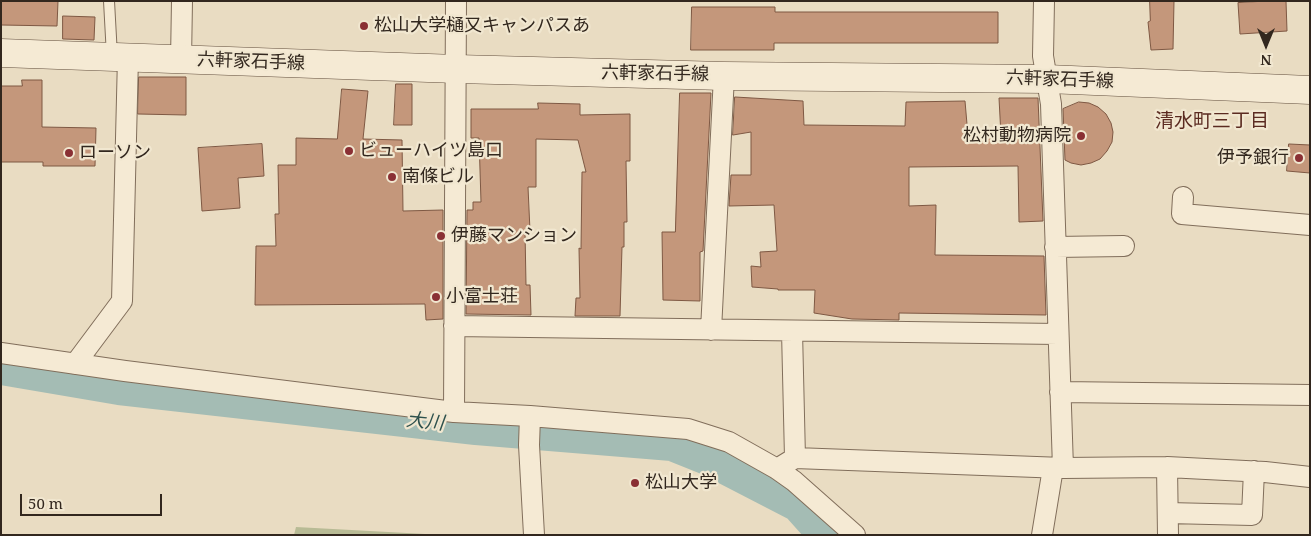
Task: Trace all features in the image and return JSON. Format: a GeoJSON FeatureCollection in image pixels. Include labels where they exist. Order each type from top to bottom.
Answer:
{"type":"FeatureCollection","features":[{"type":"Feature","properties":{"kind":"main road","name":"六軒家石手線"},"geometry":{"type":"LineString","coordinates":[[1,53],[724,76],[1046,79],[1310,90]]}},
{"type":"Feature","properties":{"kind":"street"},"geometry":{"type":"LineString","coordinates":[[181,60],[182,1]]}},
{"type":"Feature","properties":{"kind":"street"},"geometry":{"type":"LineString","coordinates":[[454,412],[456,1]]}},
{"type":"Feature","properties":{"kind":"street"},"geometry":{"type":"LineString","coordinates":[[1042,535],[1058,468],[1060,392],[1051,104],[1043,56],[1044,1]]}},
{"type":"Feature","properties":{"kind":"street"},"geometry":{"type":"LineString","coordinates":[[75,364],[122,301],[120,57]]}},
{"type":"Feature","properties":{"kind":"street"},"geometry":{"type":"LineString","coordinates":[[711,330],[724,76]]}},
{"type":"Feature","properties":{"kind":"street"},"geometry":{"type":"LineString","coordinates":[[1183,197],[1182,214],[1310,225]]}},
{"type":"Feature","properties":{"kind":"street"},"geometry":{"type":"LineString","coordinates":[[1056,247],[1124,246]]}},
{"type":"Feature","properties":{"kind":"street"},"geometry":{"type":"LineString","coordinates":[[454,326],[1058,334]]}},
{"type":"Feature","properties":{"kind":"street"},"geometry":{"type":"LineString","coordinates":[[792,331],[795,458]]}},
{"type":"Feature","properties":{"kind":"street"},"geometry":{"type":"LineString","coordinates":[[1,353],[454,412],[688,429],[729,442],[777,469],[794,481],[855,535]]}},
{"type":"Feature","properties":{"kind":"street"},"geometry":{"type":"LineString","coordinates":[[1060,392],[1310,395]]}},
{"type":"Feature","properties":{"kind":"street"},"geometry":{"type":"LineString","coordinates":[[530,419],[529,445],[534,535]]}},
{"type":"Feature","properties":{"kind":"street"},"geometry":{"type":"LineString","coordinates":[[777,469],[795,458],[1058,468],[1167,467],[1254,471],[1310,477]]}},
{"type":"Feature","properties":{"kind":"street"},"geometry":{"type":"LineString","coordinates":[[1167,467],[1168,535]]}},
{"type":"Feature","properties":{"kind":"street"},"geometry":{"type":"LineString","coordinates":[[1168,513],[1252,515],[1254,471]]}},
{"type":"Feature","properties":{"kind":"lane"},"geometry":{"type":"LineString","coordinates":[[109,1],[120,57]]}},
{"type":"Feature","properties":{"kind":"green space"},"geometry":{"type":"Polygon","coordinates":[[[296,527],[425,534],[433,535],[294,535],[296,527]]]}},
{"type":"Feature","properties":{"kind":"building"},"geometry":{"type":"Polygon","coordinates":[[[1,1],[58,1],[57,26],[1,25],[1,1]]]}},
{"type":"Feature","properties":{"kind":"building"},"geometry":{"type":"Polygon","coordinates":[[[1150,1],[1174,1],[1173,49],[1151,50],[1148,22],[1150,21],[1150,1]]]}},
{"type":"Feature","properties":{"kind":"building"},"geometry":{"type":"Polygon","coordinates":[[[1286,1],[1287,31],[1240,34],[1238,3],[1286,1]]]}},
{"type":"Feature","properties":{"kind":"building"},"geometry":{"type":"Polygon","coordinates":[[[692,7],[775,7],[775,12],[998,12],[998,43],[774,43],[774,50],[691,50],[692,7]]]}},
{"type":"Feature","properties":{"kind":"building"},"geometry":{"type":"Polygon","coordinates":[[[63,16],[95,17],[94,40],[63,39],[63,16]]]}},
{"type":"Feature","properties":{"kind":"building"},"geometry":{"type":"Polygon","coordinates":[[[139,77],[186,77],[186,115],[138,114],[139,77]]]}},
{"type":"Feature","properties":{"kind":"building"},"geometry":{"type":"Polygon","coordinates":[[[22,80],[42,80],[42,127],[96,128],[95,166],[43,166],[43,162],[1,162],[1,86],[22,86],[22,80]]]}},
{"type":"Feature","properties":{"kind":"building"},"geometry":{"type":"Polygon","coordinates":[[[396,84],[412,84],[412,125],[394,125],[396,84]]]}},
{"type":"Feature","properties":{"kind":"building"},"geometry":{"type":"Polygon","coordinates":[[[342,89],[368,91],[363,139],[402,140],[403,211],[443,210],[443,319],[426,320],[425,304],[255,305],[256,246],[276,246],[275,214],[279,214],[278,165],[296,165],[296,138],[337,139],[342,89]]]}},
{"type":"Feature","properties":{"kind":"building"},"geometry":{"type":"Polygon","coordinates":[[[680,93],[711,93],[703,251],[700,252],[700,301],[663,300],[662,232],[675,232],[680,93]]]}},
{"type":"Feature","properties":{"kind":"building"},"geometry":{"type":"Polygon","coordinates":[[[735,97],[803,101],[804,125],[905,126],[906,102],[965,101],[968,136],[1001,136],[999,98],[1038,98],[1043,221],[1019,222],[1018,166],[909,167],[909,206],[936,205],[935,255],[1044,256],[1046,315],[899,313],[899,320],[852,319],[814,313],[815,290],[778,290],[752,287],[751,266],[761,267],[760,252],[777,251],[774,205],[729,206],[731,175],[751,175],[751,132],[733,135],[735,97]]]}},
{"type":"Feature","properties":{"kind":"building","name":"松村動物病院"},"geometry":{"type":"Polygon","coordinates":[[[1079,102],[1089,103],[1098,107],[1106,114],[1113,132],[1112,142],[1100,159],[1081,165],[1065,160],[1063,109],[1079,102]]]}},
{"type":"Feature","properties":{"kind":"building"},"geometry":{"type":"Polygon","coordinates":[[[538,103],[580,104],[580,115],[630,114],[630,161],[626,161],[627,222],[624,222],[624,247],[622,247],[620,316],[575,316],[576,298],[580,298],[579,248],[581,249],[582,172],[586,172],[578,140],[536,139],[536,187],[528,187],[530,231],[525,231],[526,285],[530,285],[531,315],[466,314],[467,210],[473,210],[473,202],[481,202],[479,138],[471,138],[471,109],[538,109],[538,103]]]}},
{"type":"Feature","properties":{"kind":"building"},"geometry":{"type":"Polygon","coordinates":[[[262,144],[264,176],[238,178],[240,208],[202,211],[198,148],[262,144]]]}},
{"type":"Feature","properties":{"kind":"building","name":"伊予銀行"},"geometry":{"type":"Polygon","coordinates":[[[1289,144],[1310,145],[1310,173],[1287,171],[1289,144]]]}},
{"type":"Feature","properties":{"kind":"waterway","name":"大川"},"geometry":{"type":"LineString","coordinates":[[1,368],[119,388],[476,428],[672,444],[707,458],[798,505],[825,535]]}},
{"type":"Feature","properties":{"kind":"place","name":"松山大学樋又キャンパスあ"},"geometry":{"type":"Point","coordinates":[364,26]}},
{"type":"Feature","properties":{"kind":"place","name":"松村動物病院"},"geometry":{"type":"Point","coordinates":[1081,136]}},
{"type":"Feature","properties":{"kind":"place","name":"ビューハイツ島口"},"geometry":{"type":"Point","coordinates":[349,151]}},
{"type":"Feature","properties":{"kind":"place","name":"ローソン"},"geometry":{"type":"Point","coordinates":[69,153]}},
{"type":"Feature","properties":{"kind":"place","name":"伊予銀行"},"geometry":{"type":"Point","coordinates":[1299,158]}},
{"type":"Feature","properties":{"kind":"place","name":"南條ビル"},"geometry":{"type":"Point","coordinates":[392,177]}},
{"type":"Feature","properties":{"kind":"place","name":"伊藤マンション"},"geometry":{"type":"Point","coordinates":[441,236]}},
{"type":"Feature","properties":{"kind":"place","name":"小富士荘"},"geometry":{"type":"Point","coordinates":[436,297]}},
{"type":"Feature","properties":{"kind":"place","name":"松山大学"},"geometry":{"type":"Point","coordinates":[635,483]}},
{"type":"Feature","properties":{"kind":"district","name":"清水町三丁目"},"geometry":{"type":"Point","coordinates":[1212,122]}}]}
